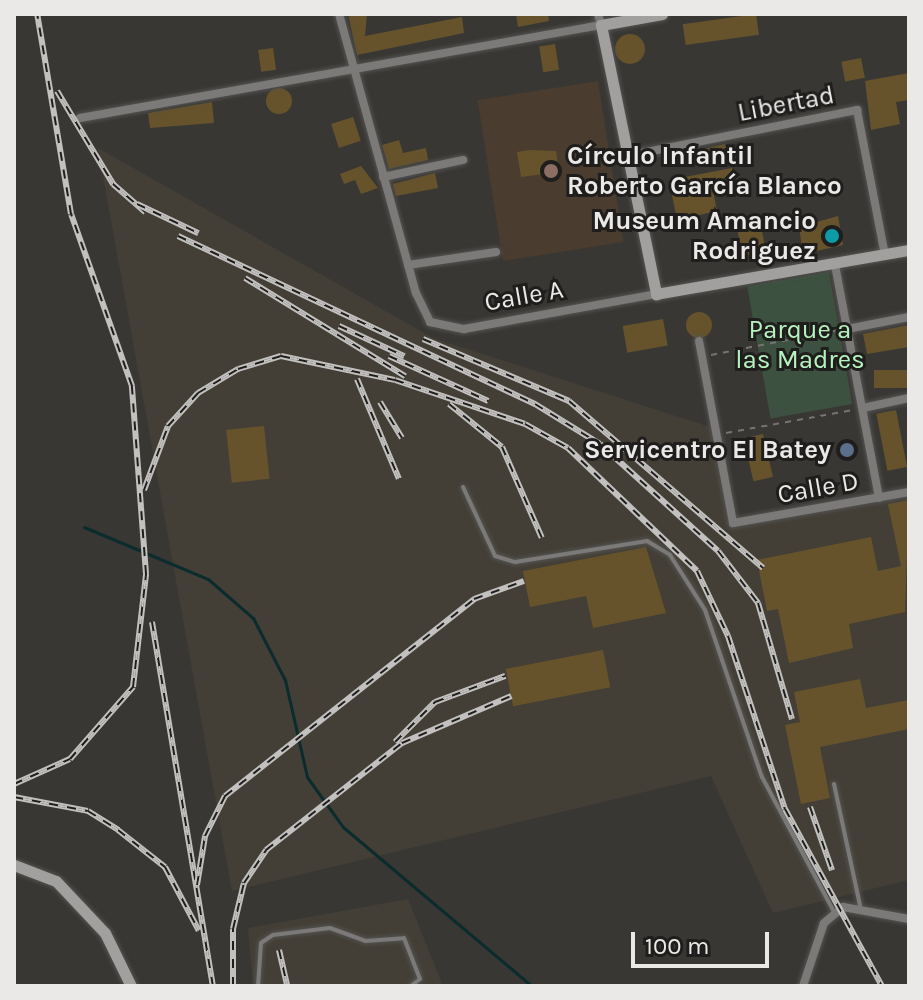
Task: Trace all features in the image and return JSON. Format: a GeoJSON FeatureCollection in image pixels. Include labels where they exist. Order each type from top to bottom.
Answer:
{"type":"FeatureCollection","features":[{"type":"Feature","properties":{"kind":"street"},"geometry":{"type":"LineString","coordinates":[[339,14],[408,265],[496,252]]}},
{"type":"Feature","properties":{"kind":"street"},"geometry":{"type":"LineString","coordinates":[[80,118],[600,19],[662,14]]}},
{"type":"Feature","properties":{"kind":"street"},"geometry":{"type":"LineString","coordinates":[[600,19],[656,294]]}},
{"type":"Feature","properties":{"kind":"street","name":"Libertad"},"geometry":{"type":"LineString","coordinates":[[627,156],[857,110],[885,255]]}},
{"type":"Feature","properties":{"kind":"street"},"geometry":{"type":"LineString","coordinates":[[383,177],[463,160]]}},
{"type":"Feature","properties":{"kind":"street","name":"Calle A"},"geometry":{"type":"LineString","coordinates":[[408,265],[430,322],[464,329],[909,250]]}},
{"type":"Feature","properties":{"kind":"street"},"geometry":{"type":"LineString","coordinates":[[835,265],[879,498]]}},
{"type":"Feature","properties":{"kind":"street"},"geometry":{"type":"LineString","coordinates":[[847,329],[909,317]]}},
{"type":"Feature","properties":{"kind":"street"},"geometry":{"type":"LineString","coordinates":[[699,341],[717,434]]}},
{"type":"Feature","properties":{"kind":"street"},"geometry":{"type":"LineString","coordinates":[[863,408],[909,398]]}},
{"type":"Feature","properties":{"kind":"street","name":"Calle D"},"geometry":{"type":"LineString","coordinates":[[717,434],[733,523],[909,492]]}},
{"type":"Feature","properties":{"kind":"street"},"geometry":{"type":"LineString","coordinates":[[14,865],[56,881],[105,933],[131,986]]}},
{"type":"Feature","properties":{"kind":"street"},"geometry":{"type":"LineString","coordinates":[[803,986],[818,937],[835,914],[860,905],[909,919]]}},
{"type":"Feature","properties":{"kind":"lane"},"geometry":{"type":"LineString","coordinates":[[463,487],[495,556],[515,562],[647,541],[670,555],[705,610],[762,777],[835,914]]}},
{"type":"Feature","properties":{"kind":"lane"},"geometry":{"type":"LineString","coordinates":[[834,784],[860,905]]}},
{"type":"Feature","properties":{"kind":"lane"},"geometry":{"type":"LineString","coordinates":[[258,986],[261,943],[273,935],[330,928],[365,941],[404,938],[420,979],[411,986]]}},
{"type":"Feature","properties":{"kind":"path"},"geometry":{"type":"LineString","coordinates":[[702,357],[847,329]]}},
{"type":"Feature","properties":{"kind":"path"},"geometry":{"type":"LineString","coordinates":[[717,434],[863,408]]}},
{"type":"Feature","properties":{"kind":"shaded area","name":"Círculo Infantil Roberto García Blanco"},"geometry":{"type":"Polygon","coordinates":[[[598,81],[623,242],[503,261],[478,100],[598,81]]]}},
{"type":"Feature","properties":{"kind":"shaded area"},"geometry":{"type":"Polygon","coordinates":[[[98,148],[433,338],[710,427],[732,526],[909,495],[909,880],[773,913],[711,776],[232,891],[98,148]]]}},
{"type":"Feature","properties":{"kind":"shaded area"},"geometry":{"type":"Polygon","coordinates":[[[408,899],[443,986],[253,986],[248,928],[408,899]]]}},
{"type":"Feature","properties":{"kind":"green space","name":"Parque a las Madres"},"geometry":{"type":"Polygon","coordinates":[[[829,272],[852,404],[771,418],[747,286],[829,272]]]}},
{"type":"Feature","properties":{"kind":"building"},"geometry":{"type":"Polygon","coordinates":[[[348,14],[367,14],[365,36],[462,17],[464,33],[357,55],[348,14]]]}},
{"type":"Feature","properties":{"kind":"building"},"geometry":{"type":"Polygon","coordinates":[[[516,14],[548,14],[549,21],[518,27],[516,14]]]}},
{"type":"Feature","properties":{"kind":"building"},"geometry":{"type":"Polygon","coordinates":[[[756,14],[759,35],[686,45],[683,24],[756,14]]]}},
{"type":"Feature","properties":{"kind":"building"},"geometry":{"type":"Polygon","coordinates":[[[630,34],[640,39],[645,49],[640,59],[630,64],[620,59],[615,49],[620,39],[630,34]]]}},
{"type":"Feature","properties":{"kind":"building"},"geometry":{"type":"Polygon","coordinates":[[[555,44],[559,70],[543,72],[539,47],[555,44]]]}},
{"type":"Feature","properties":{"kind":"building"},"geometry":{"type":"Polygon","coordinates":[[[273,48],[276,70],[261,72],[258,50],[273,48]]]}},
{"type":"Feature","properties":{"kind":"building"},"geometry":{"type":"Polygon","coordinates":[[[861,58],[865,78],[845,81],[841,62],[861,58]]]}},
{"type":"Feature","properties":{"kind":"building"},"geometry":{"type":"Polygon","coordinates":[[[909,73],[909,100],[896,102],[900,124],[871,130],[865,81],[909,73]]]}},
{"type":"Feature","properties":{"kind":"building"},"geometry":{"type":"Polygon","coordinates":[[[279,88],[288,92],[292,101],[288,110],[279,114],[270,110],[266,101],[270,92],[279,88]]]}},
{"type":"Feature","properties":{"kind":"building"},"geometry":{"type":"Polygon","coordinates":[[[212,102],[214,123],[150,128],[148,113],[212,102]]]}},
{"type":"Feature","properties":{"kind":"building"},"geometry":{"type":"Polygon","coordinates":[[[353,117],[361,141],[339,148],[331,124],[353,117]]]}},
{"type":"Feature","properties":{"kind":"building"},"geometry":{"type":"Polygon","coordinates":[[[399,140],[403,153],[426,148],[428,160],[389,169],[382,145],[399,140]]]}},
{"type":"Feature","properties":{"kind":"building"},"geometry":{"type":"Polygon","coordinates":[[[725,144],[727,153],[683,163],[681,154],[725,144]]]}},
{"type":"Feature","properties":{"kind":"building"},"geometry":{"type":"Polygon","coordinates":[[[556,151],[559,172],[521,177],[517,152],[556,151]]]}},
{"type":"Feature","properties":{"kind":"building"},"geometry":{"type":"Polygon","coordinates":[[[361,166],[378,188],[361,194],[355,180],[344,184],[340,174],[361,166]]]}},
{"type":"Feature","properties":{"kind":"building"},"geometry":{"type":"Polygon","coordinates":[[[732,168],[734,180],[712,185],[717,211],[677,220],[669,180],[732,168]]]}},
{"type":"Feature","properties":{"kind":"building"},"geometry":{"type":"Polygon","coordinates":[[[435,173],[438,188],[396,196],[393,184],[435,173]]]}},
{"type":"Feature","properties":{"kind":"building"},"geometry":{"type":"Polygon","coordinates":[[[838,216],[843,245],[803,254],[799,227],[838,216]]]}},
{"type":"Feature","properties":{"kind":"building"},"geometry":{"type":"Polygon","coordinates":[[[760,221],[766,251],[742,256],[736,226],[760,221]]]}},
{"type":"Feature","properties":{"kind":"building"},"geometry":{"type":"Polygon","coordinates":[[[699,312],[708,316],[712,325],[708,334],[699,338],[690,334],[686,325],[690,316],[699,312]]]}},
{"type":"Feature","properties":{"kind":"building"},"geometry":{"type":"Polygon","coordinates":[[[663,319],[668,346],[627,353],[623,326],[663,319]]]}},
{"type":"Feature","properties":{"kind":"building"},"geometry":{"type":"Polygon","coordinates":[[[909,325],[909,347],[867,354],[863,334],[909,325]]]}},
{"type":"Feature","properties":{"kind":"building"},"geometry":{"type":"Polygon","coordinates":[[[874,370],[909,370],[909,388],[874,388],[874,370]]]}},
{"type":"Feature","properties":{"kind":"building"},"geometry":{"type":"Polygon","coordinates":[[[896,410],[907,467],[887,471],[876,414],[896,410]]]}},
{"type":"Feature","properties":{"kind":"building"},"geometry":{"type":"Polygon","coordinates":[[[264,426],[270,479],[232,483],[226,430],[264,426]]]}},
{"type":"Feature","properties":{"kind":"building"},"geometry":{"type":"Polygon","coordinates":[[[763,434],[773,477],[753,481],[744,438],[763,434]]]}},
{"type":"Feature","properties":{"kind":"building"},"geometry":{"type":"Polygon","coordinates":[[[909,500],[905,612],[849,624],[853,648],[789,663],[778,609],[767,611],[757,560],[871,537],[878,571],[901,566],[888,504],[909,500]]]}},
{"type":"Feature","properties":{"kind":"building"},"geometry":{"type":"Polygon","coordinates":[[[646,547],[666,613],[593,628],[586,596],[530,607],[523,571],[646,547]]]}},
{"type":"Feature","properties":{"kind":"building"},"geometry":{"type":"Polygon","coordinates":[[[603,650],[610,687],[513,706],[506,669],[603,650]]]}},
{"type":"Feature","properties":{"kind":"building"},"geometry":{"type":"Polygon","coordinates":[[[860,679],[866,708],[909,700],[909,729],[820,747],[830,798],[801,804],[785,725],[800,722],[794,692],[860,679]]]}},
{"type":"Feature","properties":{"kind":"waterway"},"geometry":{"type":"LineString","coordinates":[[84,527],[208,579],[253,618],[285,680],[307,777],[343,827],[532,986]]}},
{"type":"Feature","properties":{"kind":"railway"},"geometry":{"type":"LineString","coordinates":[[14,784],[70,759],[133,687],[146,574],[132,386],[71,214],[37,14]]}},
{"type":"Feature","properties":{"kind":"railway"},"geometry":{"type":"LineString","coordinates":[[57,91],[113,184],[145,212]]}},
{"type":"Feature","properties":{"kind":"railway"},"geometry":{"type":"LineString","coordinates":[[137,204],[198,233]]}},
{"type":"Feature","properties":{"kind":"railway"},"geometry":{"type":"LineString","coordinates":[[178,236],[535,404],[600,444],[718,551],[758,603],[792,719]]}},
{"type":"Feature","properties":{"kind":"railway"},"geometry":{"type":"LineString","coordinates":[[245,278],[405,376]]}},
{"type":"Feature","properties":{"kind":"railway"},"geometry":{"type":"LineString","coordinates":[[339,326],[404,356]]}},
{"type":"Feature","properties":{"kind":"railway"},"geometry":{"type":"LineString","coordinates":[[423,339],[569,401],[763,568]]}},
{"type":"Feature","properties":{"kind":"railway"},"geometry":{"type":"LineString","coordinates":[[144,490],[168,426],[198,393],[238,369],[281,356],[395,380],[525,424],[568,448],[697,571],[728,636],[785,809],[882,986]]}},
{"type":"Feature","properties":{"kind":"railway"},"geometry":{"type":"LineString","coordinates":[[389,356],[488,401]]}},
{"type":"Feature","properties":{"kind":"railway"},"geometry":{"type":"LineString","coordinates":[[357,379],[399,479]]}},
{"type":"Feature","properties":{"kind":"railway"},"geometry":{"type":"LineString","coordinates":[[380,402],[402,438]]}},
{"type":"Feature","properties":{"kind":"railway"},"geometry":{"type":"LineString","coordinates":[[449,404],[502,447],[542,538]]}},
{"type":"Feature","properties":{"kind":"railway"},"geometry":{"type":"LineString","coordinates":[[197,885],[205,836],[225,796],[474,599],[524,581]]}},
{"type":"Feature","properties":{"kind":"railway"},"geometry":{"type":"LineString","coordinates":[[152,622],[213,986]]}},
{"type":"Feature","properties":{"kind":"railway"},"geometry":{"type":"LineString","coordinates":[[395,742],[435,702],[505,676]]}},
{"type":"Feature","properties":{"kind":"railway"},"geometry":{"type":"LineString","coordinates":[[233,986],[233,929],[244,883],[266,850],[402,743],[511,696]]}},
{"type":"Feature","properties":{"kind":"railway"},"geometry":{"type":"LineString","coordinates":[[14,797],[88,811],[118,830],[165,867],[199,931]]}},
{"type":"Feature","properties":{"kind":"railway"},"geometry":{"type":"LineString","coordinates":[[810,807],[832,870]]}},
{"type":"Feature","properties":{"kind":"railway"},"geometry":{"type":"LineString","coordinates":[[279,950],[287,986]]}},
{"type":"Feature","properties":{"kind":"place","name":"Círculo Infantil Roberto García Blanco"},"geometry":{"type":"Point","coordinates":[551,171]}},
{"type":"Feature","properties":{"kind":"place","name":"Museum Amancio Rodriguez"},"geometry":{"type":"Point","coordinates":[832,236]}},
{"type":"Feature","properties":{"kind":"place","name":"Servicentro El Batey"},"geometry":{"type":"Point","coordinates":[847,450]}}]}
